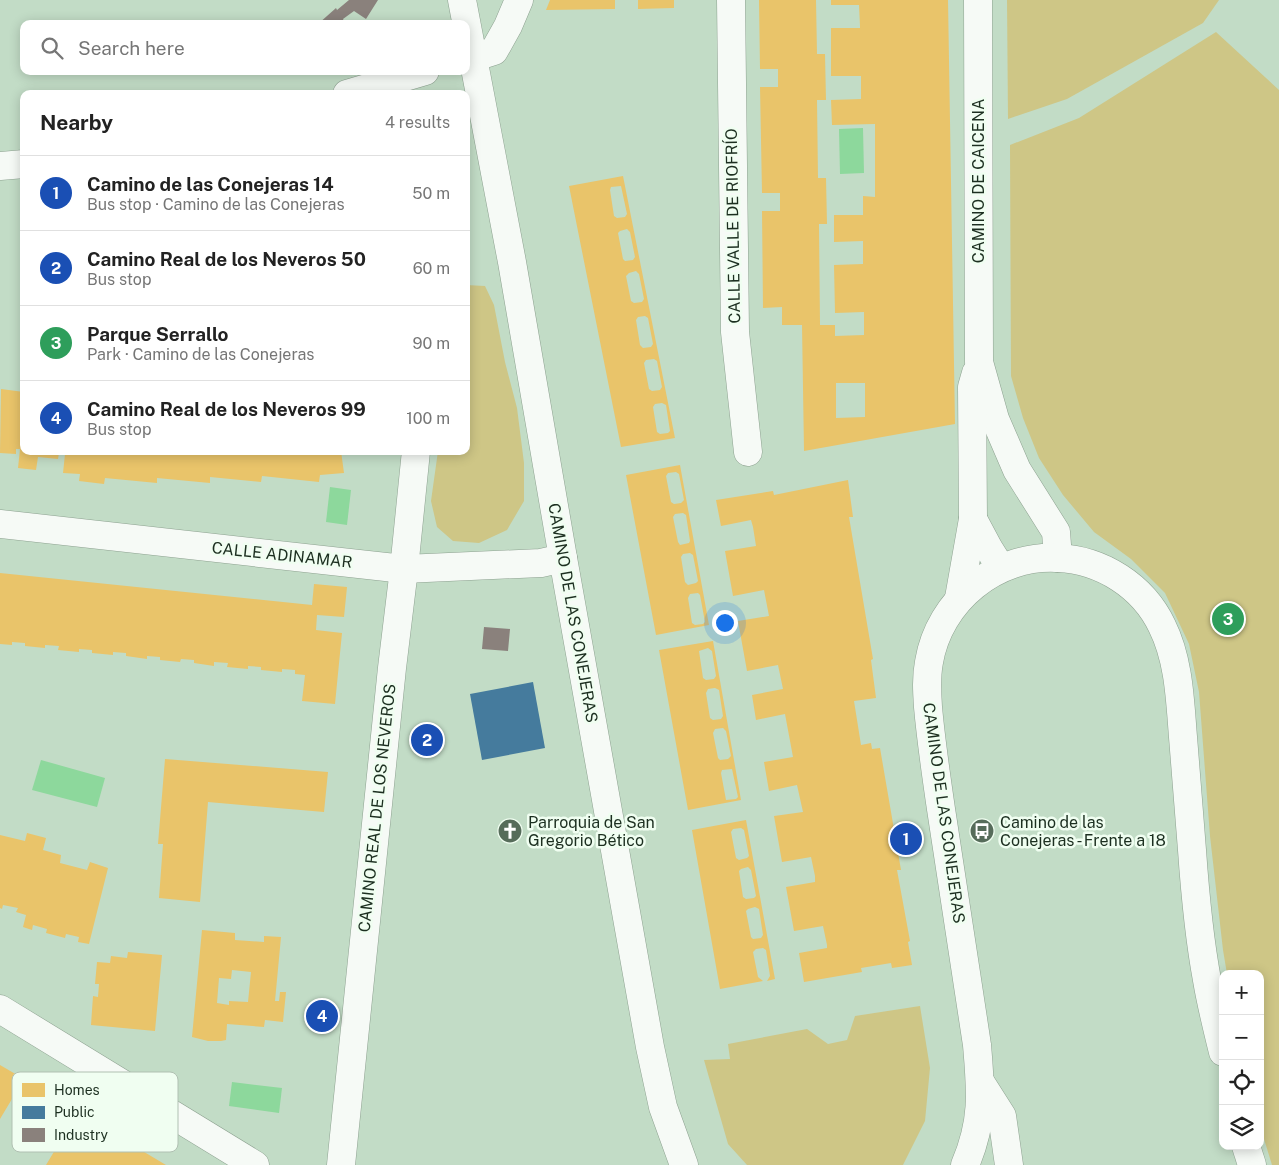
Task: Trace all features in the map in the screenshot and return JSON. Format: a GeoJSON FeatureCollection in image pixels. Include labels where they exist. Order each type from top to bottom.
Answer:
{"type":"FeatureCollection","features":[{"type":"Feature","properties":{"kind":"street"},"geometry":{"type":"LineString","coordinates":[[462,0],[465,20]]}},
{"type":"Feature","properties":{"kind":"street"},"geometry":{"type":"LineString","coordinates":[[470,59],[494,51],[508,26],[519,0]]}},
{"type":"Feature","properties":{"kind":"street","name":"CALLE VALLE DE RIOFRÍO"},"geometry":{"type":"LineString","coordinates":[[731,0],[735,332],[748,452]]}},
{"type":"Feature","properties":{"kind":"street","name":"CAMINO DE CAICENA"},"geometry":{"type":"LineString","coordinates":[[978,0],[979,362],[995,419],[1017,470],[1056,532],[1058,558]]}},
{"type":"Feature","properties":{"kind":"street","name":"CAMINO DE LAS CONEJERAS"},"geometry":{"type":"LineString","coordinates":[[470,59],[473,98],[512,262],[650,1047],[662,1107],[684,1165]]}},
{"type":"Feature","properties":{"kind":"street"},"geometry":{"type":"LineString","coordinates":[[360,90],[411,75]]}},
{"type":"Feature","properties":{"kind":"street"},"geometry":{"type":"LineString","coordinates":[[0,166],[20,164]]}},
{"type":"Feature","properties":{"kind":"street","name":"CAMINO DE CAICENA"},"geometry":{"type":"LineString","coordinates":[[959,598],[973,519],[972,387],[979,362]]}},
{"type":"Feature","properties":{"kind":"street","name":"CAMINO REAL DE LOS NEVEROS"},"geometry":{"type":"LineString","coordinates":[[341,1165],[416,455]]}},
{"type":"Feature","properties":{"kind":"street"},"geometry":{"type":"LineString","coordinates":[[974,479],[1017,470]]}},
{"type":"Feature","properties":{"kind":"street","name":"CAMINO DE CAICENA"},"geometry":{"type":"LineString","coordinates":[[973,519],[1001,568]]}},
{"type":"Feature","properties":{"kind":"street","name":"CALLE ADINAMAR"},"geometry":{"type":"LineString","coordinates":[[0,524],[404,569],[541,563],[564,558]]}},
{"type":"Feature","properties":{"kind":"street","name":"CAMINO DE LAS CONEJERAS"},"geometry":{"type":"LineString","coordinates":[[965,1165],[980,1119],[981,1083],[977,1045],[931,742],[927,686],[929,661],[933,643],[940,626],[959,598],[981,579],[1001,568],[1028,559],[1058,558],[1090,563],[1124,581],[1142,596],[1152,608],[1168,638],[1173,655],[1179,693],[1193,865],[1207,980],[1219,1034]]}},
{"type":"Feature","properties":{"kind":"street"},"geometry":{"type":"LineString","coordinates":[[0,1009],[103,1072]]}},
{"type":"Feature","properties":{"kind":"street"},"geometry":{"type":"LineString","coordinates":[[981,1083],[1002,1116],[1009,1165]]}},
{"type":"Feature","properties":{"kind":"street"},"geometry":{"type":"LineString","coordinates":[[178,1118],[255,1165]]}},
{"type":"Feature","properties":{"kind":"street"},"geometry":{"type":"LineString","coordinates":[[1247,1150],[1252,1165]]}},
{"type":"Feature","properties":{"kind":"shaded area"},"geometry":{"type":"Polygon","coordinates":[[[1007,0],[1219,0],[1203,23],[1067,99],[1008,119],[1007,0]]]}},
{"type":"Feature","properties":{"kind":"shaded area"},"geometry":{"type":"Polygon","coordinates":[[[1216,32],[1279,90],[1279,1165],[1272,1165],[1264,1139],[1264,970],[1226,970],[1210,836],[1199,692],[1189,644],[1165,593],[1131,559],[1094,532],[1063,495],[1039,458],[1023,418],[1011,376],[1010,145],[1079,118],[1216,32]]]}},
{"type":"Feature","properties":{"kind":"shaded area"},"geometry":{"type":"Polygon","coordinates":[[[863,128],[864,173],[840,174],[839,129],[863,128]]]}},
{"type":"Feature","properties":{"kind":"shaded area"},"geometry":{"type":"Polygon","coordinates":[[[470,285],[485,286],[494,305],[505,362],[517,408],[524,463],[524,501],[507,530],[479,543],[453,541],[437,527],[431,501],[437,455],[470,455],[470,285]]]}},
{"type":"Feature","properties":{"kind":"shaded area"},"geometry":{"type":"Polygon","coordinates":[[[330,487],[351,490],[347,525],[326,522],[330,487]]]}},
{"type":"Feature","properties":{"kind":"shaded area"},"geometry":{"type":"Polygon","coordinates":[[[41,760],[105,778],[97,807],[32,790],[41,760]]]}},
{"type":"Feature","properties":{"kind":"shaded area"},"geometry":{"type":"Polygon","coordinates":[[[920,1006],[930,1068],[925,1121],[903,1165],[747,1165],[728,1144],[704,1060],[730,1059],[728,1044],[807,1029],[828,1044],[847,1040],[855,1016],[920,1006]]]}},
{"type":"Feature","properties":{"kind":"shaded area"},"geometry":{"type":"Polygon","coordinates":[[[232,1082],[282,1088],[279,1113],[229,1106],[232,1082]]]}},
{"type":"Feature","properties":{"kind":"building: Homes"},"geometry":{"type":"Polygon","coordinates":[[[550,0],[615,0],[615,9],[546,10],[550,0]]]}},
{"type":"Feature","properties":{"kind":"building: Homes"},"geometry":{"type":"Polygon","coordinates":[[[638,0],[674,0],[674,8],[638,9],[638,0]]]}},
{"type":"Feature","properties":{"kind":"building: Homes"},"geometry":{"type":"Polygon","coordinates":[[[759,0],[816,0],[817,54],[825,54],[826,100],[817,100],[818,178],[826,178],[827,224],[819,224],[820,325],[835,325],[835,336],[864,335],[864,312],[835,313],[834,265],[863,264],[863,241],[834,242],[834,215],[863,215],[863,196],[875,197],[875,124],[832,125],[831,100],[861,99],[861,76],[831,76],[831,28],[860,28],[860,26],[859,5],[831,5],[831,0],[948,0],[955,424],[804,451],[802,325],[782,325],[782,307],[763,308],[762,211],[780,211],[780,193],[762,193],[760,87],[778,87],[778,69],[760,69],[759,0]],[[836,383],[836,418],[865,417],[865,383],[836,383]]]}},
{"type":"Feature","properties":{"kind":"building: Homes"},"geometry":{"type":"Polygon","coordinates":[[[623,176],[675,438],[621,447],[569,186],[623,176]],[[621,186],[611,187],[614,216],[617,218],[625,217],[627,214],[621,186]],[[627,229],[618,233],[623,259],[625,261],[633,260],[635,257],[630,232],[627,229]],[[636,271],[626,276],[631,301],[634,303],[642,302],[644,299],[639,274],[636,271]],[[645,316],[638,317],[636,320],[640,345],[643,348],[651,347],[653,344],[648,318],[645,316]],[[654,359],[646,360],[644,363],[649,389],[652,391],[660,390],[662,387],[657,361],[654,359]],[[662,403],[655,404],[653,407],[657,432],[660,434],[668,433],[670,431],[666,405],[662,403]]]}},
{"type":"Feature","properties":{"kind":"building: Homes"},"geometry":{"type":"Polygon","coordinates":[[[1,389],[20,391],[20,449],[16,449],[16,454],[0,453],[1,389]]]}},
{"type":"Feature","properties":{"kind":"building: Homes"},"geometry":{"type":"Polygon","coordinates":[[[20,449],[20,455],[59,455],[58,459],[38,457],[36,470],[18,468],[20,449]]]}},
{"type":"Feature","properties":{"kind":"building: Homes"},"geometry":{"type":"Polygon","coordinates":[[[65,455],[342,455],[344,473],[320,475],[319,482],[262,476],[261,482],[210,477],[210,483],[157,478],[157,483],[105,478],[104,484],[79,481],[80,474],[63,473],[65,455]]]}},
{"type":"Feature","properties":{"kind":"building: Homes"},"geometry":{"type":"Polygon","coordinates":[[[680,465],[709,625],[656,635],[626,475],[680,465]],[[676,472],[668,473],[666,476],[671,502],[674,504],[681,503],[684,500],[679,474],[676,472]],[[683,513],[675,514],[673,517],[678,542],[680,545],[689,543],[686,515],[683,513]],[[690,553],[683,554],[681,557],[685,582],[688,585],[696,583],[698,581],[693,555],[690,553]],[[698,593],[690,594],[688,598],[692,623],[695,625],[703,624],[705,622],[700,595],[698,593]]]}},
{"type":"Feature","properties":{"kind":"building: Homes"},"geometry":{"type":"Polygon","coordinates":[[[848,480],[853,517],[849,517],[873,659],[871,660],[876,698],[854,701],[861,745],[871,743],[872,749],[880,748],[901,870],[897,870],[910,941],[908,942],[912,965],[892,968],[891,963],[861,968],[862,972],[804,982],[799,953],[827,948],[827,945],[823,926],[794,931],[786,887],[815,882],[815,876],[811,857],[782,862],[774,816],[803,812],[797,785],[769,791],[764,762],[793,757],[785,714],[756,720],[752,695],[783,689],[778,665],[747,671],[738,621],[769,616],[764,590],[733,596],[725,551],[756,546],[753,527],[751,520],[721,526],[716,500],[773,491],[774,495],[848,480]]]}},
{"type":"Feature","properties":{"kind":"building: Homes"},"geometry":{"type":"Polygon","coordinates":[[[0,573],[312,605],[314,584],[347,587],[344,617],[317,615],[316,630],[342,633],[335,704],[302,701],[305,675],[295,674],[295,670],[282,669],[282,672],[261,670],[261,667],[248,666],[248,669],[227,667],[228,663],[214,662],[214,666],[194,663],[194,660],[181,659],[180,662],[160,660],[160,657],[147,656],[147,659],[126,656],[126,653],[113,652],[113,655],[92,653],[92,650],[79,649],[79,652],[58,650],[59,646],[45,645],[45,648],[25,646],[25,643],[12,642],[12,645],[0,644],[0,573]]]}},
{"type":"Feature","properties":{"kind":"building: Homes"},"geometry":{"type":"Polygon","coordinates":[[[713,641],[741,800],[688,810],[659,650],[713,641]],[[708,648],[699,651],[703,678],[706,680],[714,679],[716,676],[712,651],[708,648]],[[715,688],[708,689],[706,693],[710,718],[713,720],[721,719],[723,716],[719,690],[715,688]],[[723,728],[715,729],[713,733],[718,758],[720,760],[728,759],[731,756],[726,731],[723,728]],[[732,769],[722,770],[726,800],[736,799],[738,797],[732,769]]]}},
{"type":"Feature","properties":{"kind":"building: Homes"},"geometry":{"type":"Polygon","coordinates":[[[165,759],[328,772],[324,812],[208,802],[200,902],[159,898],[163,844],[158,844],[165,759]]]}},
{"type":"Feature","properties":{"kind":"building: Homes"},"geometry":{"type":"Polygon","coordinates":[[[746,820],[775,979],[767,981],[770,976],[766,950],[763,948],[756,949],[753,952],[758,977],[763,981],[720,989],[692,830],[746,820]],[[741,828],[733,829],[731,832],[736,858],[739,860],[749,856],[744,830],[741,828]],[[748,867],[739,871],[743,897],[746,899],[754,898],[756,896],[751,870],[748,867]],[[755,907],[746,911],[751,937],[753,939],[761,938],[763,935],[759,909],[755,907]]]}},
{"type":"Feature","properties":{"kind":"building: Homes"},"geometry":{"type":"Polygon","coordinates":[[[27,833],[46,838],[43,850],[61,855],[60,863],[87,870],[90,862],[108,868],[89,944],[78,942],[79,937],[66,934],[65,938],[46,933],[47,929],[33,925],[32,930],[23,927],[26,915],[16,912],[18,908],[3,905],[2,909],[0,908],[0,835],[25,841],[27,833]]]}},
{"type":"Feature","properties":{"kind":"building: Homes"},"geometry":{"type":"Polygon","coordinates":[[[202,930],[235,933],[235,940],[264,942],[264,936],[281,937],[275,1001],[279,1001],[280,992],[286,992],[283,1022],[265,1020],[264,1027],[227,1024],[226,1040],[221,1041],[208,1041],[192,1037],[202,930]],[[232,970],[231,979],[219,978],[217,1003],[229,1005],[229,1001],[248,1002],[251,972],[232,970]]]}},
{"type":"Feature","properties":{"kind":"building: Homes"},"geometry":{"type":"Polygon","coordinates":[[[128,952],[162,955],[155,1031],[91,1025],[93,996],[98,997],[99,984],[95,984],[97,962],[110,963],[111,956],[127,958],[128,952]]]}},
{"type":"Feature","properties":{"kind":"building: Homes"},"geometry":{"type":"Polygon","coordinates":[[[0,1065],[12,1072],[12,1099],[0,1119],[0,1065]]]}},
{"type":"Feature","properties":{"kind":"building: Homes"},"geometry":{"type":"Polygon","coordinates":[[[54,1152],[144,1152],[166,1165],[46,1165],[54,1152]]]}},
{"type":"Feature","properties":{"kind":"building: Public"},"geometry":{"type":"Polygon","coordinates":[[[533,682],[545,748],[482,760],[470,694],[533,682]]]}},
{"type":"Feature","properties":{"kind":"building: Industry"},"geometry":{"type":"Polygon","coordinates":[[[349,0],[378,0],[366,19],[354,11],[343,20],[322,20],[336,8],[337,10],[349,0]]]}},
{"type":"Feature","properties":{"kind":"building: Industry"},"geometry":{"type":"Polygon","coordinates":[[[484,627],[510,629],[508,651],[482,649],[484,627]]]}},
{"type":"Feature","properties":{"kind":"place","name":"Parque Serrallo"},"geometry":{"type":"Point","coordinates":[1228,619]}},
{"type":"Feature","properties":{"kind":"place","name":"Camino Real de los Neveros 50"},"geometry":{"type":"Point","coordinates":[427,740]}},
{"type":"Feature","properties":{"kind":"place","name":"Parroquia de San Gregorio Bético"},"geometry":{"type":"Point","coordinates":[510,831]}},
{"type":"Feature","properties":{"kind":"place","name":"Camino de las Conejeras - Frente a 18"},"geometry":{"type":"Point","coordinates":[982,831]}},
{"type":"Feature","properties":{"kind":"place","name":"Camino de las Conejeras 14"},"geometry":{"type":"Point","coordinates":[906,839]}},
{"type":"Feature","properties":{"kind":"place","name":"Camino Real de los Neveros 99"},"geometry":{"type":"Point","coordinates":[322,1016]}}]}
